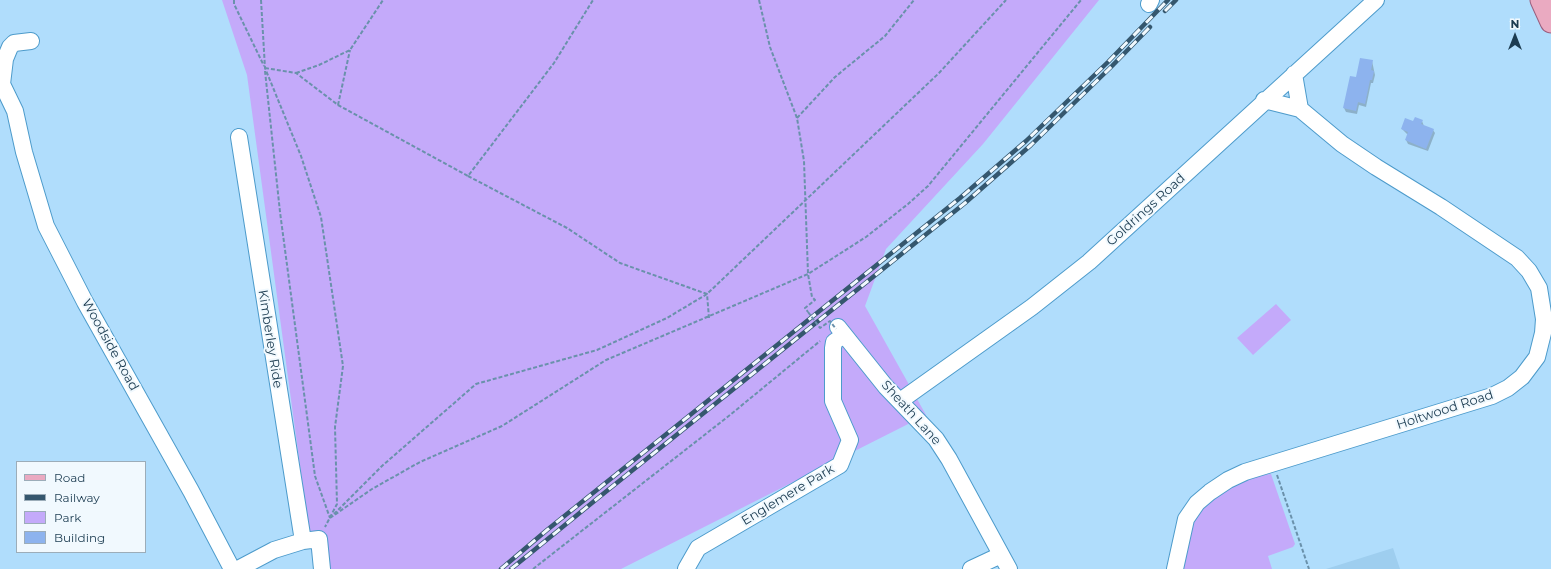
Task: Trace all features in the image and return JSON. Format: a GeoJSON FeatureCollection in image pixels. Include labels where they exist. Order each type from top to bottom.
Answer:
{"type":"FeatureCollection","features":[{"type":"Feature","properties":{"kind":"main road"},"geometry":{"type":"LineString","coordinates":[[1541,0],[1551,22]]}},
{"type":"Feature","properties":{"kind":"street","name":"Goldrings Road"},"geometry":{"type":"LineString","coordinates":[[900,401],[1032,307],[1089,262],[1264,100],[1376,0]]}},
{"type":"Feature","properties":{"kind":"street"},"geometry":{"type":"LineString","coordinates":[[1,82],[5,59],[10,46],[14,43],[31,41]]}},
{"type":"Feature","properties":{"kind":"street"},"geometry":{"type":"LineString","coordinates":[[1294,74],[1300,109]]}},
{"type":"Feature","properties":{"kind":"street","name":"Woodside Road"},"geometry":{"type":"LineString","coordinates":[[1,82],[15,111],[24,152],[46,226],[85,302],[191,491],[232,569]]}},
{"type":"Feature","properties":{"kind":"street","name":"Holtwood Road"},"geometry":{"type":"LineString","coordinates":[[1175,569],[1186,519],[1197,503],[1228,480],[1245,472],[1462,406],[1502,391],[1522,377],[1537,357],[1543,333],[1543,312],[1539,288],[1529,271],[1517,258],[1441,207],[1376,168],[1342,144],[1300,109],[1264,100]]}},
{"type":"Feature","properties":{"kind":"street","name":"Kimberley Ride"},"geometry":{"type":"LineString","coordinates":[[239,136],[303,541]]}},
{"type":"Feature","properties":{"kind":"street","name":"Sheath Lane"},"geometry":{"type":"LineString","coordinates":[[838,331],[936,439],[949,459],[1009,569]]}},
{"type":"Feature","properties":{"kind":"street","name":"Englemere Park"},"geometry":{"type":"LineString","coordinates":[[686,569],[698,548],[840,465],[850,440],[833,401],[833,348],[838,331]]}},
{"type":"Feature","properties":{"kind":"street"},"geometry":{"type":"LineString","coordinates":[[238,569],[274,550],[303,541],[319,539],[322,569]]}},
{"type":"Feature","properties":{"kind":"street"},"geometry":{"type":"LineString","coordinates":[[971,569],[1001,555]]}},
{"type":"Feature","properties":{"kind":"path"},"geometry":{"type":"LineString","coordinates":[[234,0],[234,4],[265,68],[301,156],[321,217],[343,366],[335,427],[337,504],[319,539]]}},
{"type":"Feature","properties":{"kind":"path"},"geometry":{"type":"LineString","coordinates":[[261,0],[265,68],[280,212],[315,476],[330,518]]}},
{"type":"Feature","properties":{"kind":"path"},"geometry":{"type":"LineString","coordinates":[[338,105],[350,50],[383,0]]}},
{"type":"Feature","properties":{"kind":"path"},"geometry":{"type":"LineString","coordinates":[[468,176],[554,63],[593,0]]}},
{"type":"Feature","properties":{"kind":"path"},"geometry":{"type":"LineString","coordinates":[[759,0],[770,47],[797,118],[804,160],[808,274],[812,296],[815,300],[804,308],[820,328],[830,320],[838,331]]}},
{"type":"Feature","properties":{"kind":"path"},"geometry":{"type":"LineString","coordinates":[[797,118],[835,77],[885,36],[914,0]]}},
{"type":"Feature","properties":{"kind":"path"},"geometry":{"type":"LineString","coordinates":[[330,518],[382,466],[476,384],[597,350],[667,318],[708,294],[806,202],[939,73],[1006,0]]}},
{"type":"Feature","properties":{"kind":"path"},"geometry":{"type":"LineString","coordinates":[[330,518],[372,489],[420,462],[502,426],[606,360],[709,318],[808,274],[866,236],[908,204],[928,186],[1081,0]]}},
{"type":"Feature","properties":{"kind":"path"},"geometry":{"type":"LineString","coordinates":[[296,73],[319,65],[350,50]]}},
{"type":"Feature","properties":{"kind":"path"},"geometry":{"type":"LineString","coordinates":[[265,68],[296,73],[338,105],[567,228],[620,263],[708,294]]}},
{"type":"Feature","properties":{"kind":"path"},"geometry":{"type":"LineString","coordinates":[[708,294],[709,318]]}},
{"type":"Feature","properties":{"kind":"path"},"geometry":{"type":"LineString","coordinates":[[533,569],[730,415],[821,341]]}},
{"type":"Feature","properties":{"kind":"path"},"geometry":{"type":"LineString","coordinates":[[1273,463],[1308,569]]}},
{"type":"Feature","properties":{"kind":"shaded area"},"geometry":{"type":"Polygon","coordinates":[[[1393,548],[1400,569],[1326,569],[1393,548]]]}},
{"type":"Feature","properties":{"kind":"green space"},"geometry":{"type":"Polygon","coordinates":[[[222,0],[1099,0],[983,144],[886,249],[865,306],[926,415],[621,569],[314,569],[247,75],[222,0]]]}},
{"type":"Feature","properties":{"kind":"green space"},"geometry":{"type":"Polygon","coordinates":[[[1276,304],[1291,320],[1253,355],[1237,338],[1276,304]]]}},
{"type":"Feature","properties":{"kind":"green space"},"geometry":{"type":"Polygon","coordinates":[[[1271,474],[1295,544],[1293,547],[1268,556],[1272,569],[1182,569],[1188,534],[1199,512],[1223,491],[1259,475],[1271,474]]]}},
{"type":"Feature","properties":{"kind":"building"},"geometry":{"type":"Polygon","coordinates":[[[1360,58],[1373,60],[1371,70],[1374,71],[1372,80],[1370,80],[1365,104],[1358,102],[1356,111],[1343,108],[1350,76],[1356,77],[1360,58]]]}},
{"type":"Feature","properties":{"kind":"building"},"geometry":{"type":"Polygon","coordinates":[[[1415,117],[1423,120],[1421,124],[1434,129],[1426,149],[1405,140],[1408,132],[1401,129],[1405,118],[1413,121],[1415,117]]]}},
{"type":"Feature","properties":{"kind":"railway"},"geometry":{"type":"LineString","coordinates":[[501,569],[547,530],[960,198],[1026,141],[1108,62],[1168,0]]}},
{"type":"Feature","properties":{"kind":"railway"},"geometry":{"type":"LineString","coordinates":[[1165,11],[1176,0]]}},
{"type":"Feature","properties":{"kind":"railway"},"geometry":{"type":"LineString","coordinates":[[511,569],[965,203],[1031,145],[1150,27]]}}]}
